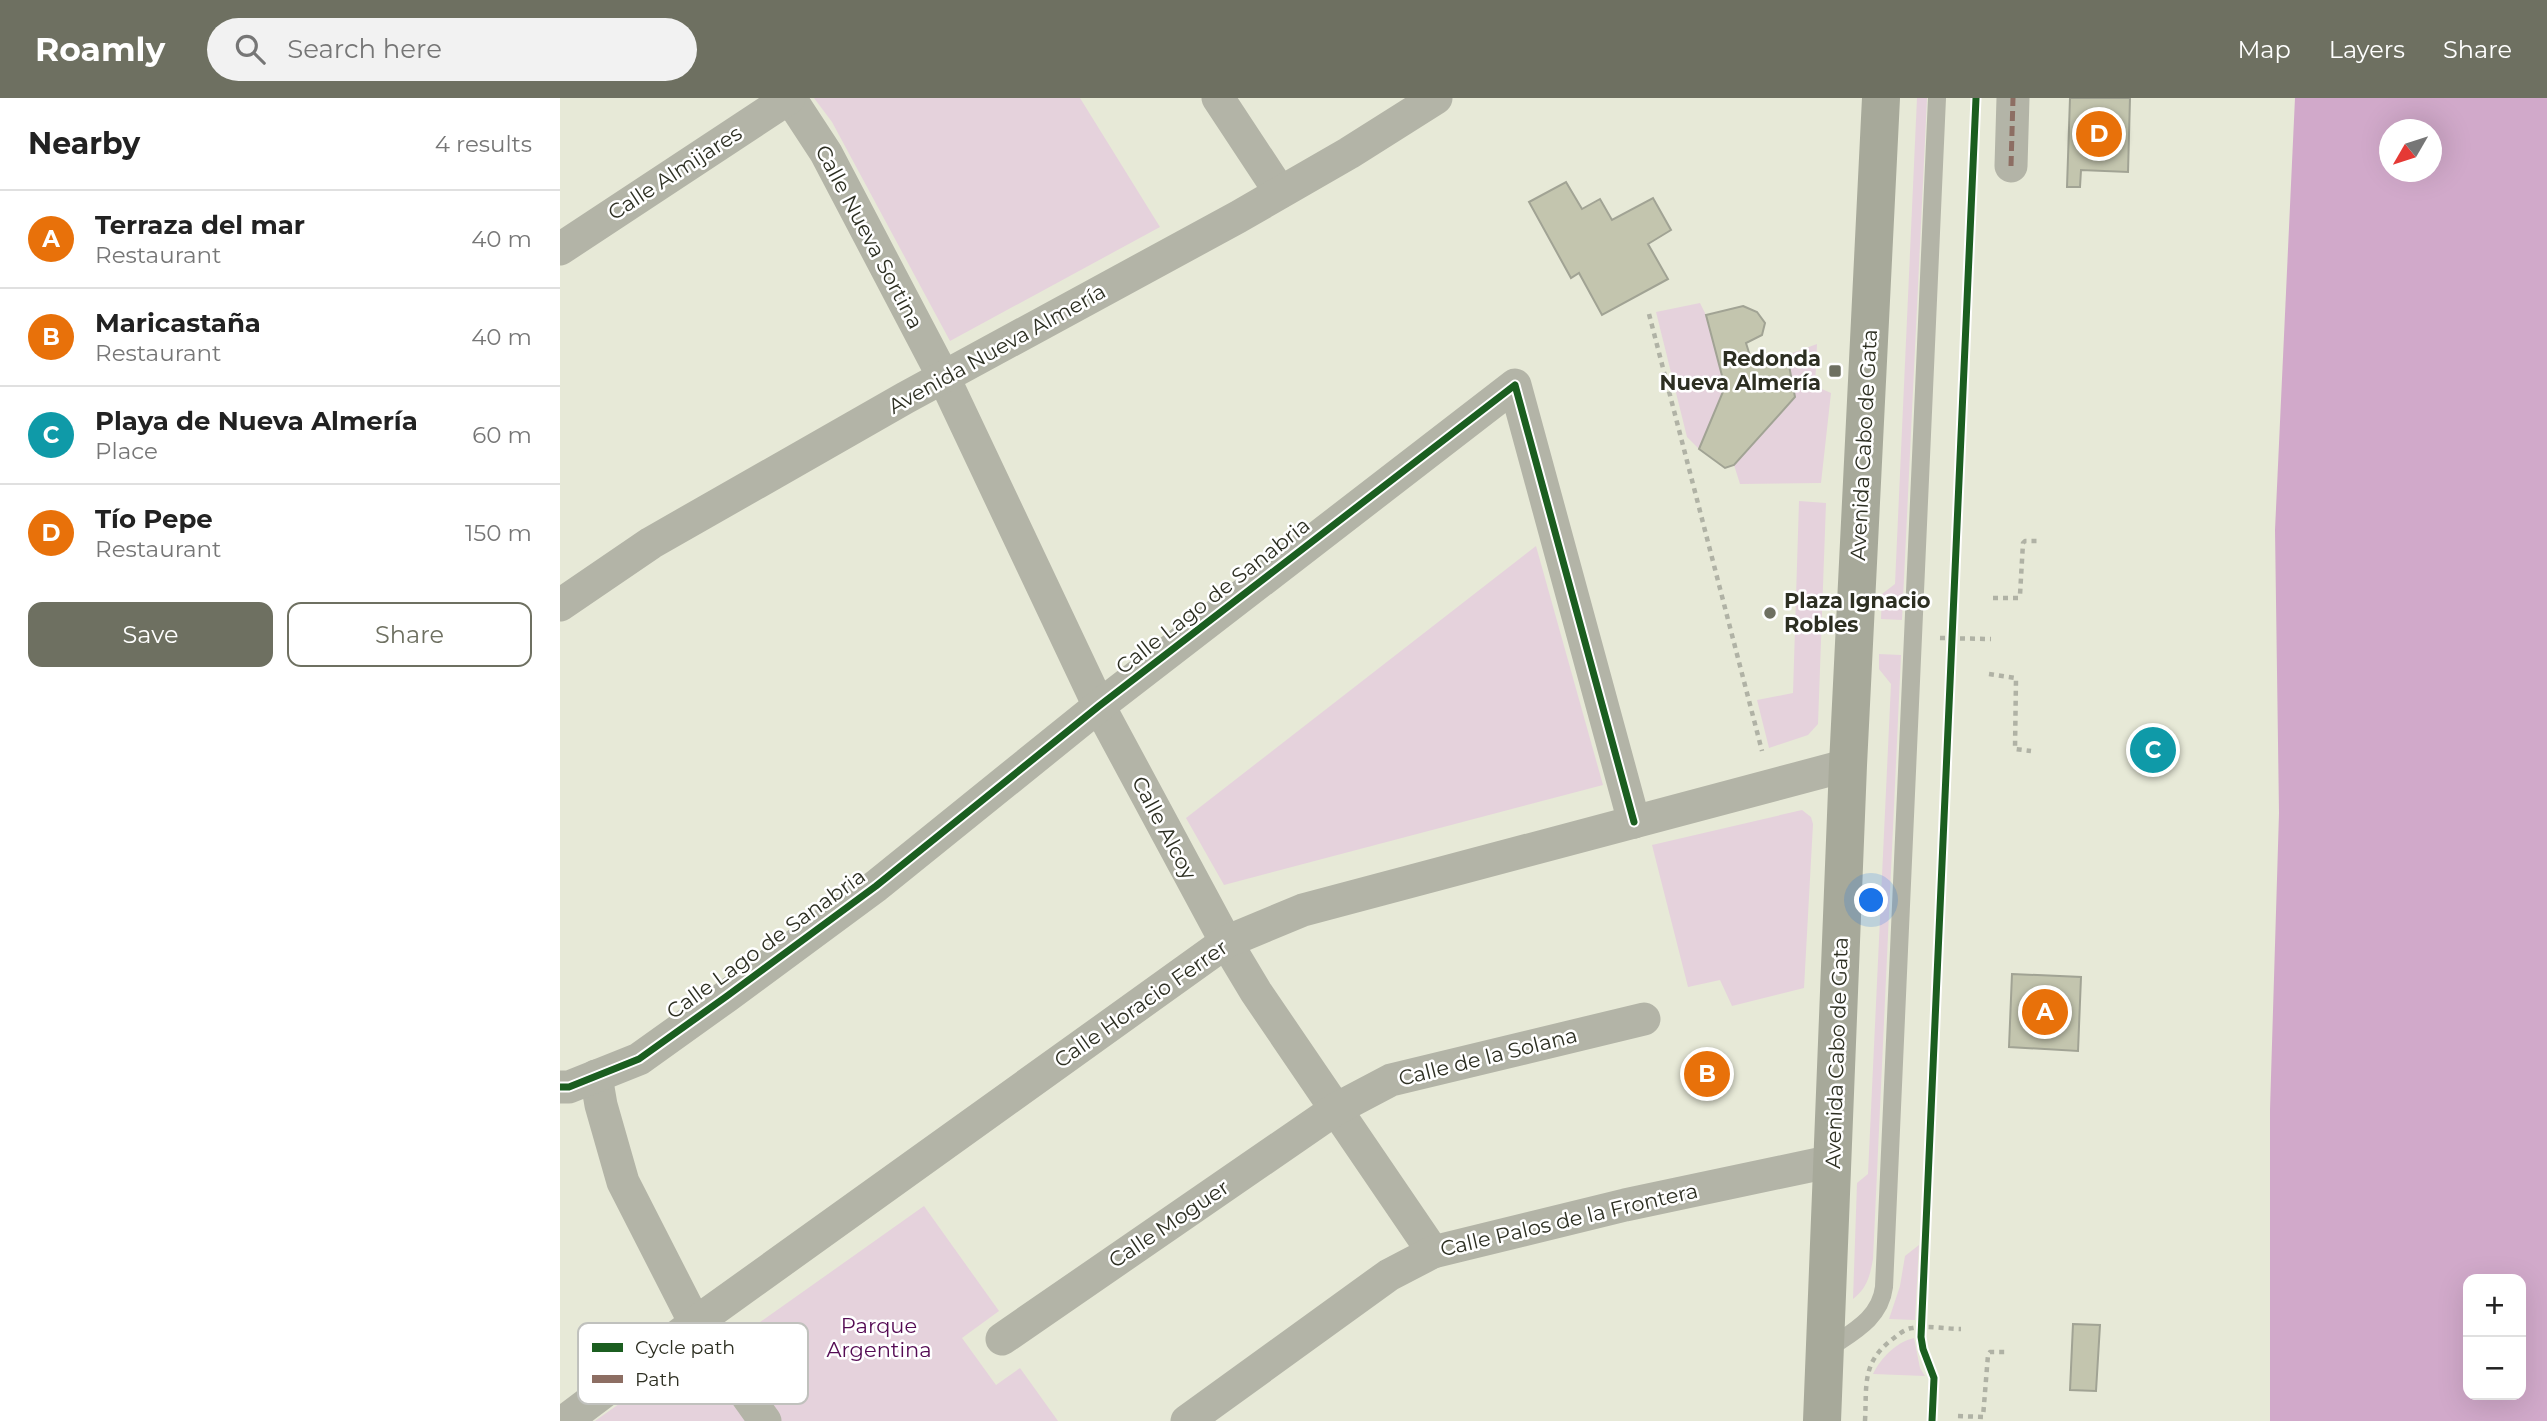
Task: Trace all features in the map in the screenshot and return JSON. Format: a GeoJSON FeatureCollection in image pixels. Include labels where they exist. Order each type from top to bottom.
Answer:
{"type":"FeatureCollection","features":[{"type":"Feature","properties":{"kind":"main road","name":"Avenida Cabo de Gata"},"geometry":{"type":"LineString","coordinates":[[1822,1421],[1848,765],[1881,98]]}},
{"type":"Feature","properties":{"kind":"street","name":"Calle Almijares"},"geometry":{"type":"LineString","coordinates":[[560,249],[790,98]]}},
{"type":"Feature","properties":{"kind":"street","name":"Calle Nueva Sortina"},"geometry":{"type":"LineString","coordinates":[[790,98],[826,153],[944,378]]}},
{"type":"Feature","properties":{"kind":"street"},"geometry":{"type":"LineString","coordinates":[[1218,98],[1280,192]]}},
{"type":"Feature","properties":{"kind":"street","name":"Avenida Nueva Almería"},"geometry":{"type":"LineString","coordinates":[[560,605],[651,543],[1349,153],[1436,98]]}},
{"type":"Feature","properties":{"kind":"street"},"geometry":{"type":"LineString","coordinates":[[2011,166],[2013,98]]}},
{"type":"Feature","properties":{"kind":"street","name":"Calle Alcoy"},"geometry":{"type":"LineString","coordinates":[[944,378],[1099,706],[1226,942],[1256,992],[1433,1252]]}},
{"type":"Feature","properties":{"kind":"street","name":"Calle Lago de Sanabria"},"geometry":{"type":"LineString","coordinates":[[560,1087],[569,1087],[639,1059],[727,996],[876,886],[1099,706],[1515,385],[1634,822]]}},
{"type":"Feature","properties":{"kind":"street","name":"Calle Horacio Ferrer"},"geometry":{"type":"LineString","coordinates":[[695,1323],[1226,942],[1303,910],[1848,765]]}},
{"type":"Feature","properties":{"kind":"street","name":"Calle de la Solana"},"geometry":{"type":"LineString","coordinates":[[1336,1109],[1391,1080],[1644,1019]]}},
{"type":"Feature","properties":{"kind":"street"},"geometry":{"type":"LineString","coordinates":[[596,1076],[601,1105],[623,1182],[695,1323]]}},
{"type":"Feature","properties":{"kind":"street","name":"Calle Moguer"},"geometry":{"type":"LineString","coordinates":[[1002,1339],[1336,1109]]}},
{"type":"Feature","properties":{"kind":"street","name":"Calle Palos de la Frontera"},"geometry":{"type":"LineString","coordinates":[[1187,1421],[1389,1275],[1433,1252],[1625,1205],[1833,1161]]}},
{"type":"Feature","properties":{"kind":"street","name":"Calle Horacio Ferrer"},"geometry":{"type":"LineString","coordinates":[[565,1421],[588,1404]]}},
{"type":"Feature","properties":{"kind":"street"},"geometry":{"type":"LineString","coordinates":[[753,1404],[765,1421]]}},
{"type":"Feature","properties":{"kind":"lane"},"geometry":{"type":"LineString","coordinates":[[1825,1351],[1872,1317],[1883,1298],[1884,1287],[1937,98]]}},
{"type":"Feature","properties":{"kind":"path"},"geometry":{"type":"LineString","coordinates":[[1649,314],[1771,786]]}},
{"type":"Feature","properties":{"kind":"path"},"geometry":{"type":"LineString","coordinates":[[1993,598],[2018,598],[2022,543],[2040,541]]}},
{"type":"Feature","properties":{"kind":"path"},"geometry":{"type":"LineString","coordinates":[[1952,649],[1953,625]]}},
{"type":"Feature","properties":{"kind":"path"},"geometry":{"type":"LineString","coordinates":[[1952,638],[1991,639]]}},
{"type":"Feature","properties":{"kind":"path"},"geometry":{"type":"LineString","coordinates":[[1989,674],[2016,678],[2015,749],[2031,751]]}},
{"type":"Feature","properties":{"kind":"path"},"geometry":{"type":"LineString","coordinates":[[1922,1324],[1922,1337]]}},
{"type":"Feature","properties":{"kind":"path"},"geometry":{"type":"LineString","coordinates":[[1865,1421],[1867,1374],[1871,1362],[1883,1347],[1903,1332],[1922,1324],[1961,1329]]}},
{"type":"Feature","properties":{"kind":"path"},"geometry":{"type":"LineString","coordinates":[[1958,1416],[1983,1417],[1988,1355],[1990,1352],[2005,1352]]}},
{"type":"Feature","properties":{"kind":"green space"},"geometry":{"type":"Polygon","coordinates":[[[814,98],[1080,98],[1160,227],[950,341],[832,122],[814,98]]]}},
{"type":"Feature","properties":{"kind":"green space"},"geometry":{"type":"Polygon","coordinates":[[[1917,98],[1927,98],[1902,620],[1881,619],[1882,594],[1895,584],[1917,98]]]}},
{"type":"Feature","properties":{"kind":"green space"},"geometry":{"type":"Polygon","coordinates":[[[1700,303],[1706,315],[1725,387],[1699,449],[1687,437],[1656,312],[1700,303]]]}},
{"type":"Feature","properties":{"kind":"green space"},"geometry":{"type":"Polygon","coordinates":[[[1817,344],[1815,386],[1831,393],[1821,483],[1740,484],[1734,465],[1795,397],[1787,355],[1817,344]]]}},
{"type":"Feature","properties":{"kind":"green space"},"geometry":{"type":"Polygon","coordinates":[[[1799,501],[1826,503],[1818,724],[1808,735],[1769,748],[1757,700],[1793,693],[1799,501]]]}},
{"type":"Feature","properties":{"kind":"green space"},"geometry":{"type":"Polygon","coordinates":[[[1536,546],[1603,785],[1224,885],[1186,818],[1536,546]]]}},
{"type":"Feature","properties":{"kind":"green space"},"geometry":{"type":"Polygon","coordinates":[[[1879,654],[1901,655],[1873,1259],[1867,1281],[1853,1299],[1857,1183],[1868,1174],[1891,684],[1879,669],[1879,654]]]}},
{"type":"Feature","properties":{"kind":"green space"},"geometry":{"type":"Polygon","coordinates":[[[1802,810],[1811,817],[1813,824],[1804,988],[1732,1006],[1720,980],[1688,987],[1652,845],[1802,810]]]}},
{"type":"Feature","properties":{"kind":"green space","name":"Parque Argentina"},"geometry":{"type":"Polygon","coordinates":[[[924,1206],[999,1311],[962,1338],[996,1385],[1020,1368],[1058,1421],[595,1421],[619,1404],[808,1404],[808,1323],[759,1323],[924,1206]]]}},
{"type":"Feature","properties":{"kind":"green space"},"geometry":{"type":"Polygon","coordinates":[[[1919,1245],[1915,1320],[1889,1319],[1900,1286],[1905,1256],[1919,1245]]]}},
{"type":"Feature","properties":{"kind":"green space"},"geometry":{"type":"Polygon","coordinates":[[[1914,1338],[1920,1368],[1925,1376],[1873,1374],[1890,1352],[1901,1343],[1914,1338]]]}},
{"type":"Feature","properties":{"kind":"shaded area"},"geometry":{"type":"Polygon","coordinates":[[[2295,98],[2547,98],[2547,1421],[2270,1421],[2270,1110],[2279,813],[2275,530],[2295,98]]]}},
{"type":"Feature","properties":{"kind":"building"},"geometry":{"type":"Polygon","coordinates":[[[2070,98],[2130,98],[2128,172],[2081,170],[2080,187],[2067,187],[2070,98]]]}},
{"type":"Feature","properties":{"kind":"building"},"geometry":{"type":"Polygon","coordinates":[[[1566,182],[1582,209],[1600,199],[1612,220],[1653,198],[1671,230],[1648,244],[1668,279],[1602,315],[1579,273],[1571,278],[1529,202],[1566,182]]]}},
{"type":"Feature","properties":{"kind":"building"},"geometry":{"type":"Polygon","coordinates":[[[1743,306],[1757,312],[1765,323],[1762,335],[1746,343],[1751,359],[1787,355],[1795,397],[1734,465],[1725,468],[1699,449],[1725,387],[1706,315],[1743,306]]]}},
{"type":"Feature","properties":{"kind":"building"},"geometry":{"type":"Polygon","coordinates":[[[2012,974],[2081,977],[2078,1051],[2009,1047],[2012,974]]]}},
{"type":"Feature","properties":{"kind":"building"},"geometry":{"type":"Polygon","coordinates":[[[2073,1324],[2100,1325],[2096,1391],[2070,1390],[2073,1324]]]}},
{"type":"Feature","properties":{"kind":"marked path"},"geometry":{"type":"LineString","coordinates":[[2011,166],[2013,98]]}},
{"type":"Feature","properties":{"kind":"cycle path"},"geometry":{"type":"LineString","coordinates":[[1932,1421],[1934,1378],[1921,1337],[1976,98]]}},
{"type":"Feature","properties":{"kind":"cycle path"},"geometry":{"type":"LineString","coordinates":[[560,1087],[569,1087],[639,1059],[727,996],[876,886],[1099,706],[1515,385],[1634,822]]}},
{"type":"Feature","properties":{"kind":"place","name":"Tío Pepe"},"geometry":{"type":"Point","coordinates":[2099,134]}},
{"type":"Feature","properties":{"kind":"place","name":"Redonda Nueva Almería"},"geometry":{"type":"Point","coordinates":[1835,371]}},
{"type":"Feature","properties":{"kind":"place","name":"Plaza Ignacio Robles"},"geometry":{"type":"Point","coordinates":[1770,613]}},
{"type":"Feature","properties":{"kind":"place","name":"Playa de Nueva Almería"},"geometry":{"type":"Point","coordinates":[2153,750]}},
{"type":"Feature","properties":{"kind":"place","name":"Terraza del mar"},"geometry":{"type":"Point","coordinates":[2045,1012]}},
{"type":"Feature","properties":{"kind":"place","name":"Maricastaña"},"geometry":{"type":"Point","coordinates":[1707,1074]}}]}
